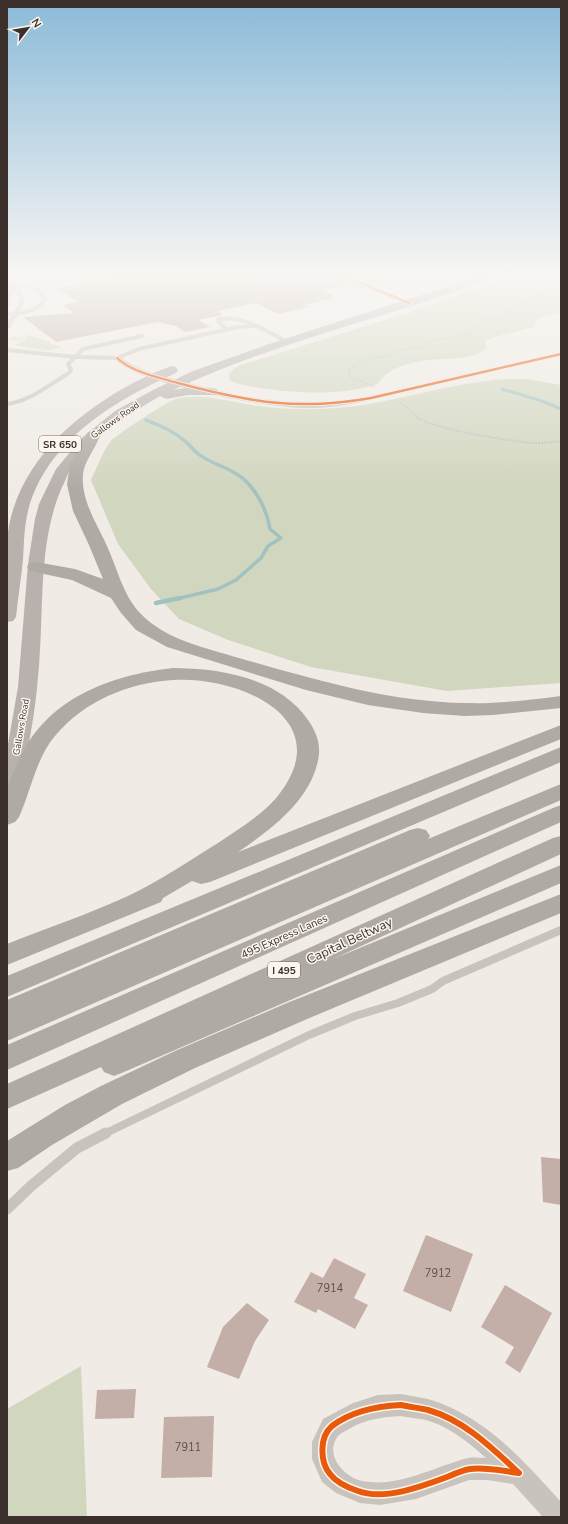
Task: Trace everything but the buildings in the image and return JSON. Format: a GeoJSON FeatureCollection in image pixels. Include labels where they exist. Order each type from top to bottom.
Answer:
{"type":"FeatureCollection","features":[{"type":"Feature","properties":{"kind":"highway"},"geometry":{"type":"LineString","coordinates":[[94,434],[92,441],[78,463],[74,474],[76,496],[118,594],[142,625],[153,634],[192,649],[286,678],[378,701],[451,709],[490,709],[561,702]]}},
{"type":"Feature","properties":{"kind":"highway"},"geometry":{"type":"LineString","coordinates":[[36,567],[69,572],[85,577],[118,594]]}},
{"type":"Feature","properties":{"kind":"highway"},"geometry":{"type":"LineString","coordinates":[[7,817],[36,747],[53,725],[70,710],[93,696],[129,682],[156,676],[183,675],[213,677],[235,682],[256,689],[274,698],[298,720],[304,730],[307,741],[308,753],[304,768],[297,783],[284,803],[270,817],[228,848],[139,901]]}},
{"type":"Feature","properties":{"kind":"highway"},"geometry":{"type":"LineString","coordinates":[[7,955],[561,731]]}},
{"type":"Feature","properties":{"kind":"highway"},"geometry":{"type":"LineString","coordinates":[[7,987],[561,754]]}},
{"type":"Feature","properties":{"kind":"highway"},"geometry":{"type":"LineString","coordinates":[[7,1012],[386,849],[561,777]]}},
{"type":"Feature","properties":{"kind":"highway"},"geometry":{"type":"LineString","coordinates":[[7,1030],[561,791]]}},
{"type":"Feature","properties":{"kind":"highway","name":"495 Express Lanes"},"geometry":{"type":"LineString","coordinates":[[7,1058],[561,813]]}},
{"type":"Feature","properties":{"kind":"highway","name":"Capital Beltway"},"geometry":{"type":"LineString","coordinates":[[7,1097],[561,844]]}},
{"type":"Feature","properties":{"kind":"highway"},"geometry":{"type":"LineString","coordinates":[[7,1113],[121,1061],[561,873]]}},
{"type":"Feature","properties":{"kind":"highway"},"geometry":{"type":"LineString","coordinates":[[7,1158],[36,1137],[125,1087],[202,1051],[561,903]]}},
{"type":"Feature","properties":{"kind":"main road","name":"Gallows Road"},"geometry":{"type":"LineString","coordinates":[[7,791],[16,760],[27,698],[36,567],[42,522],[47,502],[66,464],[94,434],[121,414],[141,402],[183,380],[268,348]]}},
{"type":"Feature","properties":{"kind":"main road"},"geometry":{"type":"LineString","coordinates":[[226,388],[218,383],[216,379],[217,376],[221,371],[244,356]]}},
{"type":"Feature","properties":{"kind":"main road","name":"Gallows Road"},"geometry":{"type":"LineString","coordinates":[[7,616],[8,596],[14,565],[14,515],[38,470],[62,441],[94,413],[161,372],[186,365]]}},
{"type":"Feature","properties":{"kind":"main road"},"geometry":{"type":"LineString","coordinates":[[141,402],[180,392],[212,392]]}},
{"type":"Feature","properties":{"kind":"main road"},"geometry":{"type":"LineString","coordinates":[[14,565],[36,567]]}},
{"type":"Feature","properties":{"kind":"street"},"geometry":{"type":"LineString","coordinates":[[161,372],[183,380],[256,395],[303,398],[340,395],[377,388],[552,348]]}},
{"type":"Feature","properties":{"kind":"street"},"geometry":{"type":"LineString","coordinates":[[116,358],[137,371],[161,372],[212,392],[258,402],[293,405],[343,403],[389,394],[561,354]]}},
{"type":"Feature","properties":{"kind":"street"},"geometry":{"type":"LineString","coordinates":[[116,358],[125,357],[142,363]]}},
{"type":"Feature","properties":{"kind":"street"},"geometry":{"type":"LineString","coordinates":[[519,1473],[487,1469],[469,1469],[416,1488],[380,1494],[360,1492],[344,1485],[330,1474],[323,1459],[323,1442],[331,1427],[353,1414],[378,1406],[401,1405],[429,1410],[456,1421],[488,1445],[519,1473],[559,1517]]}},
{"type":"Feature","properties":{"kind":"lane"},"geometry":{"type":"LineString","coordinates":[[7,404],[13,404],[24,400],[69,373],[71,370],[68,364],[86,348]]}},
{"type":"Feature","properties":{"kind":"lane"},"geometry":{"type":"LineString","coordinates":[[7,350],[76,357],[116,358],[127,352],[143,348]]}},
{"type":"Feature","properties":{"kind":"lane"},"geometry":{"type":"LineString","coordinates":[[7,1209],[30,1186],[77,1148],[160,1106],[309,1035],[355,1016],[398,1003],[432,989],[443,981],[561,930]]}},
{"type":"Feature","properties":{"kind":"path"},"geometry":{"type":"LineString","coordinates":[[377,388],[364,381],[352,378],[349,376],[349,370],[360,362],[371,358],[386,356],[406,349],[418,348]]}},
{"type":"Feature","properties":{"kind":"path"},"geometry":{"type":"LineString","coordinates":[[389,394],[420,420],[432,425],[514,441],[536,443],[561,441]]}},
{"type":"Feature","properties":{"kind":"green space"},"geometry":{"type":"Polygon","coordinates":[[[32,348],[58,348],[53,350],[32,348]]]}},
{"type":"Feature","properties":{"kind":"green space"},"geometry":{"type":"Polygon","coordinates":[[[295,348],[487,348],[472,356],[407,364],[390,372],[383,377],[378,384],[365,388],[338,392],[296,392],[238,384],[229,380],[229,373],[238,366],[295,348]]]}},
{"type":"Feature","properties":{"kind":"green space"},"geometry":{"type":"Polygon","coordinates":[[[506,379],[528,379],[561,385],[561,683],[447,691],[311,667],[228,640],[179,619],[151,589],[118,544],[91,480],[107,446],[114,438],[176,399],[185,397],[204,397],[251,405],[293,409],[342,408],[389,400],[459,385],[506,379]]]}},
{"type":"Feature","properties":{"kind":"green space"},"geometry":{"type":"Polygon","coordinates":[[[81,1366],[87,1517],[7,1517],[7,1409],[81,1366]]]}},
{"type":"Feature","properties":{"kind":"waterway"},"geometry":{"type":"LineString","coordinates":[[502,389],[542,401],[561,409]]}},
{"type":"Feature","properties":{"kind":"waterway"},"geometry":{"type":"LineString","coordinates":[[146,420],[172,432],[201,456],[230,470],[242,478],[254,490],[263,505],[270,529],[281,538],[268,546],[261,558],[236,580],[218,589],[176,599]]}},
{"type":"Feature","properties":{"kind":"waterway"},"geometry":{"type":"LineString","coordinates":[[156,603],[180,598]]}},
{"type":"Feature","properties":{"kind":"cycle path"},"geometry":{"type":"LineString","coordinates":[[117,358],[124,364],[137,371],[233,397],[253,401],[292,405],[322,405],[371,398],[561,354]]}},
{"type":"Feature","properties":{"kind":"cycle path"},"geometry":{"type":"LineString","coordinates":[[401,1405],[428,1410],[454,1421],[477,1436],[519,1473],[487,1469],[469,1469],[416,1488],[380,1494],[360,1492],[344,1485],[330,1474],[323,1459],[323,1442],[331,1427],[353,1414],[378,1406],[401,1405]]}}]}
